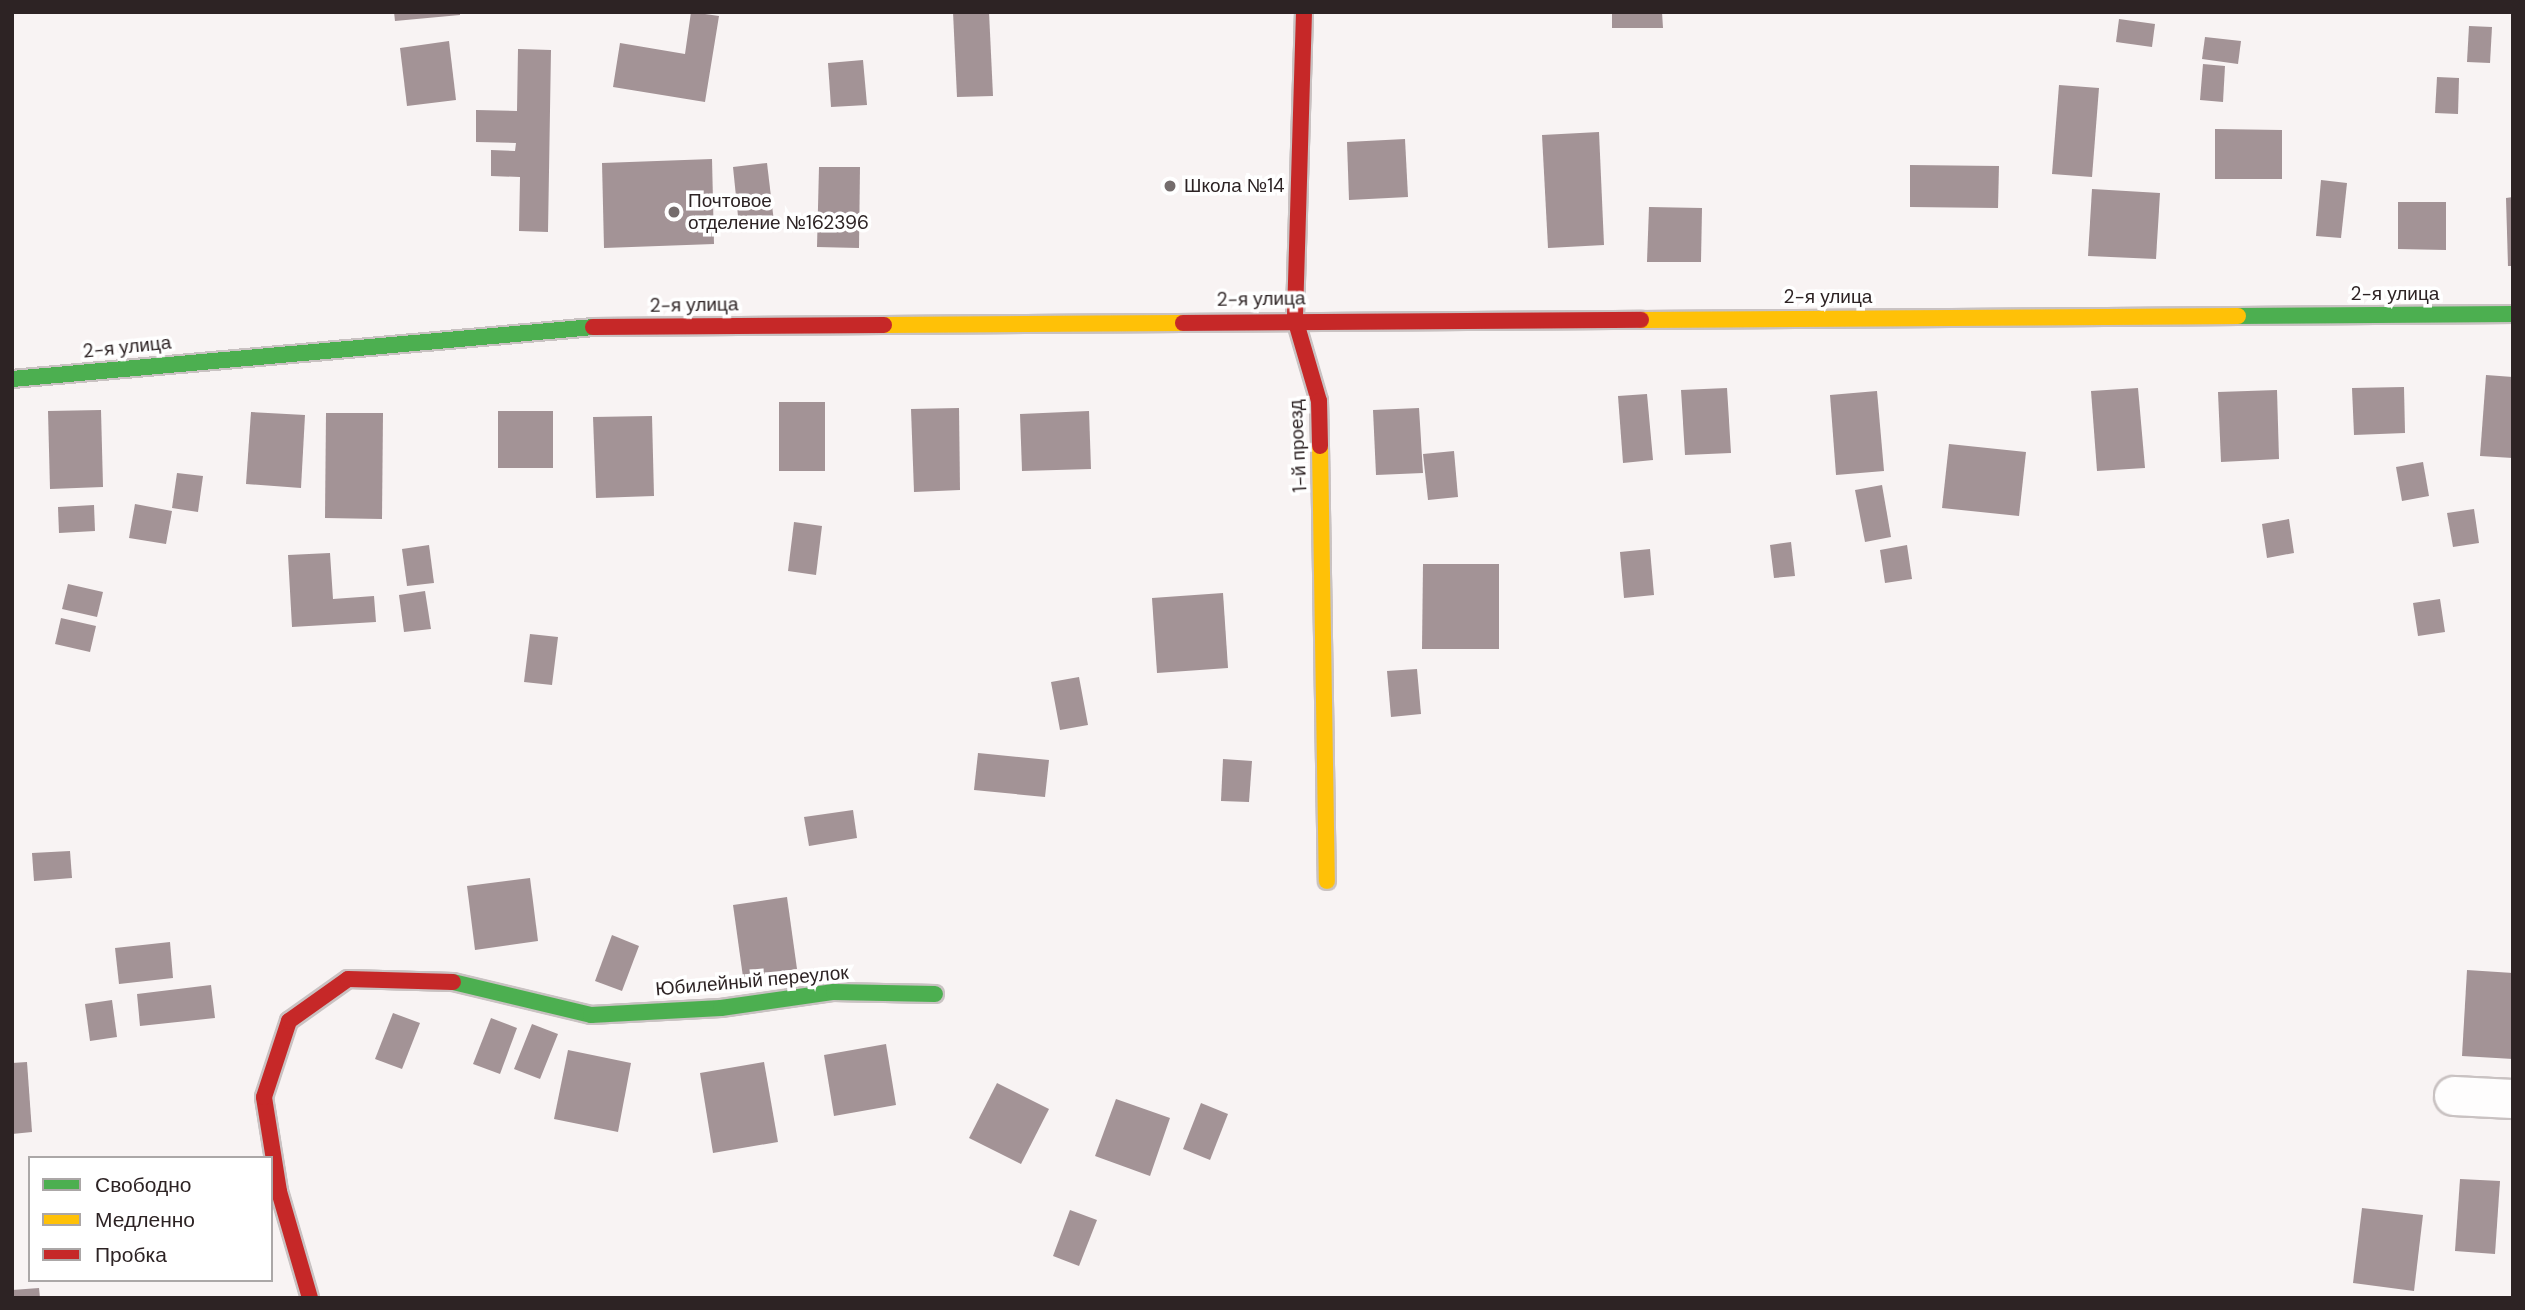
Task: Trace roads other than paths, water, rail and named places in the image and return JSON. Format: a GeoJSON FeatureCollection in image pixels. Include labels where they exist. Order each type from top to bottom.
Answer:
{"type":"FeatureCollection","features":[{"type":"Feature","properties":{"kind":"street","name":"1-й проезд"},"geometry":{"type":"LineString","coordinates":[[1304,12],[1295,319],[1319,401],[1327,881]]}},
{"type":"Feature","properties":{"kind":"street","name":"2-я улица"},"geometry":{"type":"LineString","coordinates":[[12,379],[549,327],[1295,319],[2513,314]]}},
{"type":"Feature","properties":{"kind":"street","name":"Юбилейный переулок"},"geometry":{"type":"LineString","coordinates":[[310,1298],[279,1191],[264,1097],[289,1021],[348,979],[463,982],[592,1015],[721,1008],[834,992],[935,994]]}},
{"type":"Feature","properties":{"kind":"street"},"geometry":{"type":"LineString","coordinates":[[2454,1096],[2513,1099]]}},
{"type":"Feature","properties":{"kind":"place","name":"Школа №14"},"geometry":{"type":"Point","coordinates":[1170,186]}},
{"type":"Feature","properties":{"kind":"place","name":"Почтовое отделение №162396"},"geometry":{"type":"Point","coordinates":[674,212]}}]}
